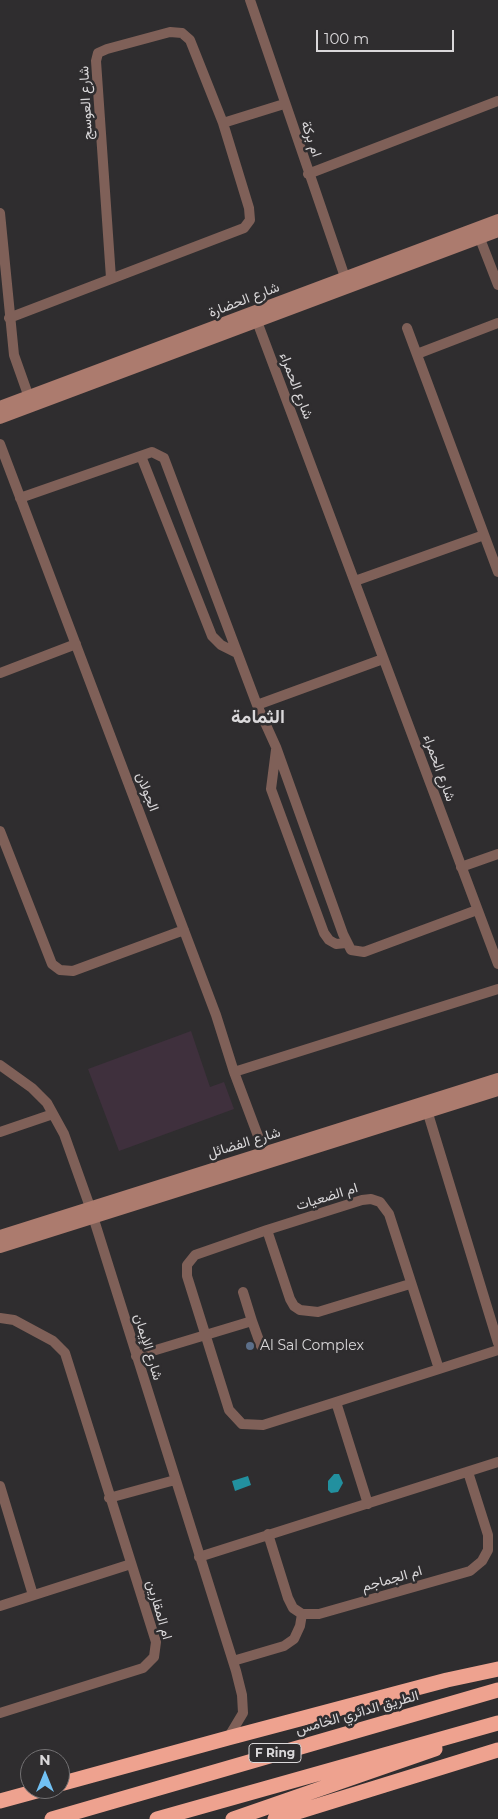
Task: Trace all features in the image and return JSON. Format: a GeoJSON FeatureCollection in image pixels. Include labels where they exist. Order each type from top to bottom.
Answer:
{"type":"FeatureCollection","features":[{"type":"Feature","properties":{"kind":"highway"},"geometry":{"type":"LineString","coordinates":[[70,1781],[447,1680],[498,1669]]}},
{"type":"Feature","properties":{"kind":"highway","name":"الطريق الدائري الخامس"},"geometry":{"type":"LineString","coordinates":[[52,1819],[498,1690]]}},
{"type":"Feature","properties":{"kind":"highway"},"geometry":{"type":"LineString","coordinates":[[233,1819],[404,1761],[498,1724]]}},
{"type":"Feature","properties":{"kind":"highway","name":"F Ring"},"geometry":{"type":"LineString","coordinates":[[157,1819],[498,1724]]}},
{"type":"Feature","properties":{"kind":"highway"},"geometry":{"type":"LineString","coordinates":[[275,1819],[498,1750]]}},
{"type":"Feature","properties":{"kind":"highway"},"geometry":{"type":"LineString","coordinates":[[0,1801],[20,1796]]}},
{"type":"Feature","properties":{"kind":"street","name":"ام بركة"},"geometry":{"type":"LineString","coordinates":[[250,0],[284,104],[347,283]]}},
{"type":"Feature","properties":{"kind":"street","name":"شارع العوسج"},"geometry":{"type":"LineString","coordinates":[[9,318],[244,228],[250,220],[249,208],[223,122],[190,40],[182,33],[170,32],[98,53],[96,61],[111,278]]}},
{"type":"Feature","properties":{"kind":"street"},"geometry":{"type":"LineString","coordinates":[[308,174],[498,101]]}},
{"type":"Feature","properties":{"kind":"street"},"geometry":{"type":"LineString","coordinates":[[223,122],[284,104]]}},
{"type":"Feature","properties":{"kind":"street"},"geometry":{"type":"LineString","coordinates":[[0,213],[3,290],[14,355],[30,401]]}},
{"type":"Feature","properties":{"kind":"street","name":"شارع الحضارة"},"geometry":{"type":"LineString","coordinates":[[0,418],[30,401],[478,233],[498,220]]}},
{"type":"Feature","properties":{"kind":"street","name":"شارع الحضارة"},"geometry":{"type":"LineString","coordinates":[[478,233],[498,231]]}},
{"type":"Feature","properties":{"kind":"street"},"geometry":{"type":"LineString","coordinates":[[478,233],[498,285]]}},
{"type":"Feature","properties":{"kind":"street","name":"شارع الحمراء"},"geometry":{"type":"LineString","coordinates":[[255,317],[498,964]]}},
{"type":"Feature","properties":{"kind":"street"},"geometry":{"type":"LineString","coordinates":[[417,354],[498,322]]}},
{"type":"Feature","properties":{"kind":"street"},"geometry":{"type":"LineString","coordinates":[[408,328],[498,572]]}},
{"type":"Feature","properties":{"kind":"street","name":"شارع الحضارة"},"geometry":{"type":"LineString","coordinates":[[0,407],[30,401]]}},
{"type":"Feature","properties":{"kind":"street","name":"الجولان"},"geometry":{"type":"LineString","coordinates":[[0,444],[216,1015],[234,1072],[264,1152]]}},
{"type":"Feature","properties":{"kind":"street"},"geometry":{"type":"LineString","coordinates":[[20,498],[152,452],[164,458],[257,705],[276,747],[350,950],[364,952],[477,910]]}},
{"type":"Feature","properties":{"kind":"street"},"geometry":{"type":"LineString","coordinates":[[141,456],[212,636],[221,645],[238,653]]}},
{"type":"Feature","properties":{"kind":"street"},"geometry":{"type":"LineString","coordinates":[[355,581],[484,535]]}},
{"type":"Feature","properties":{"kind":"street"},"geometry":{"type":"LineString","coordinates":[[0,673],[76,644]]}},
{"type":"Feature","properties":{"kind":"street"},"geometry":{"type":"LineString","coordinates":[[257,705],[384,659]]}},
{"type":"Feature","properties":{"kind":"street"},"geometry":{"type":"LineString","coordinates":[[276,747],[271,789],[324,933],[329,940],[336,944],[346,943]]}},
{"type":"Feature","properties":{"kind":"street"},"geometry":{"type":"LineString","coordinates":[[0,831],[52,964],[60,970],[73,970],[184,930]]}},
{"type":"Feature","properties":{"kind":"street"},"geometry":{"type":"LineString","coordinates":[[461,867],[498,854]]}},
{"type":"Feature","properties":{"kind":"street"},"geometry":{"type":"LineString","coordinates":[[234,1072],[498,988]]}},
{"type":"Feature","properties":{"kind":"street","name":"شارع الإيمان"},"geometry":{"type":"LineString","coordinates":[[0,1065],[40,1094],[53,1114],[64,1134],[92,1212],[242,1695],[243,1713],[228,1738]]}},
{"type":"Feature","properties":{"kind":"street","name":"شارع الفضائل"},"geometry":{"type":"LineString","coordinates":[[92,1212],[145,1195],[149,1188],[264,1152],[426,1107],[498,1079]]}},
{"type":"Feature","properties":{"kind":"street"},"geometry":{"type":"LineString","coordinates":[[0,1236],[225,1177],[426,1107],[498,1090]]}},
{"type":"Feature","properties":{"kind":"street"},"geometry":{"type":"LineString","coordinates":[[426,1107],[498,1343]]}},
{"type":"Feature","properties":{"kind":"street"},"geometry":{"type":"LineString","coordinates":[[0,1132],[53,1114]]}},
{"type":"Feature","properties":{"kind":"street"},"geometry":{"type":"LineString","coordinates":[[225,1177],[229,1171],[262,1159],[264,1152]]}},
{"type":"Feature","properties":{"kind":"street","name":"ام الضعيات"},"geometry":{"type":"LineString","coordinates":[[439,1369],[410,1284],[389,1214],[380,1202],[371,1199],[362,1200],[267,1230],[195,1255],[190,1259],[187,1276],[204,1336],[229,1410],[242,1424],[252,1426],[263,1425],[336,1402],[439,1369],[498,1350]]}},
{"type":"Feature","properties":{"kind":"street"},"geometry":{"type":"LineString","coordinates":[[0,1247],[92,1212]]}},
{"type":"Feature","properties":{"kind":"street"},"geometry":{"type":"LineString","coordinates":[[267,1230],[290,1298],[294,1306],[300,1310],[318,1312],[410,1284]]}},
{"type":"Feature","properties":{"kind":"street"},"geometry":{"type":"LineString","coordinates":[[243,1292],[261,1346]]}},
{"type":"Feature","properties":{"kind":"street","name":"ام المقارين"},"geometry":{"type":"LineString","coordinates":[[0,1318],[14,1320],[53,1340],[64,1353],[156,1642],[156,1650],[150,1663],[143,1668],[0,1713]]}},
{"type":"Feature","properties":{"kind":"street"},"geometry":{"type":"LineString","coordinates":[[136,1356],[252,1321]]}},
{"type":"Feature","properties":{"kind":"street"},"geometry":{"type":"LineString","coordinates":[[336,1402],[368,1504]]}},
{"type":"Feature","properties":{"kind":"street"},"geometry":{"type":"LineString","coordinates":[[199,1557],[498,1462]]}},
{"type":"Feature","properties":{"kind":"street","name":"ام الجماجم"},"geometry":{"type":"LineString","coordinates":[[302,1614],[319,1614],[470,1571],[482,1561],[488,1550],[488,1535],[468,1472]]}},
{"type":"Feature","properties":{"kind":"street"},"geometry":{"type":"LineString","coordinates":[[109,1498],[175,1480]]}},
{"type":"Feature","properties":{"kind":"street"},"geometry":{"type":"LineString","coordinates":[[1,1489],[33,1595]]}},
{"type":"Feature","properties":{"kind":"street"},"geometry":{"type":"LineString","coordinates":[[233,1661],[284,1646],[294,1639],[300,1626],[302,1614],[293,1608],[288,1598],[268,1534]]}},
{"type":"Feature","properties":{"kind":"street"},"geometry":{"type":"LineString","coordinates":[[0,1606],[131,1564]]}},
{"type":"Feature","properties":{"kind":"shaded area"},"geometry":{"type":"Polygon","coordinates":[[[191,1031],[210,1087],[224,1082],[234,1109],[119,1151],[88,1069],[191,1031]]]}},
{"type":"Feature","properties":{"kind":"water"},"geometry":{"type":"Polygon","coordinates":[[[334,1474],[339,1474],[343,1483],[338,1492],[331,1493],[328,1490],[328,1481],[334,1474]]]}},
{"type":"Feature","properties":{"kind":"water"},"geometry":{"type":"Polygon","coordinates":[[[248,1476],[251,1485],[235,1491],[232,1481],[248,1476]]]}},
{"type":"Feature","properties":{"kind":"place","name":"Al Sal Complex"},"geometry":{"type":"Point","coordinates":[250,1346]}},
{"type":"Feature","properties":{"kind":"district","name":"الثمامة"},"geometry":{"type":"Point","coordinates":[258,717]}}]}
